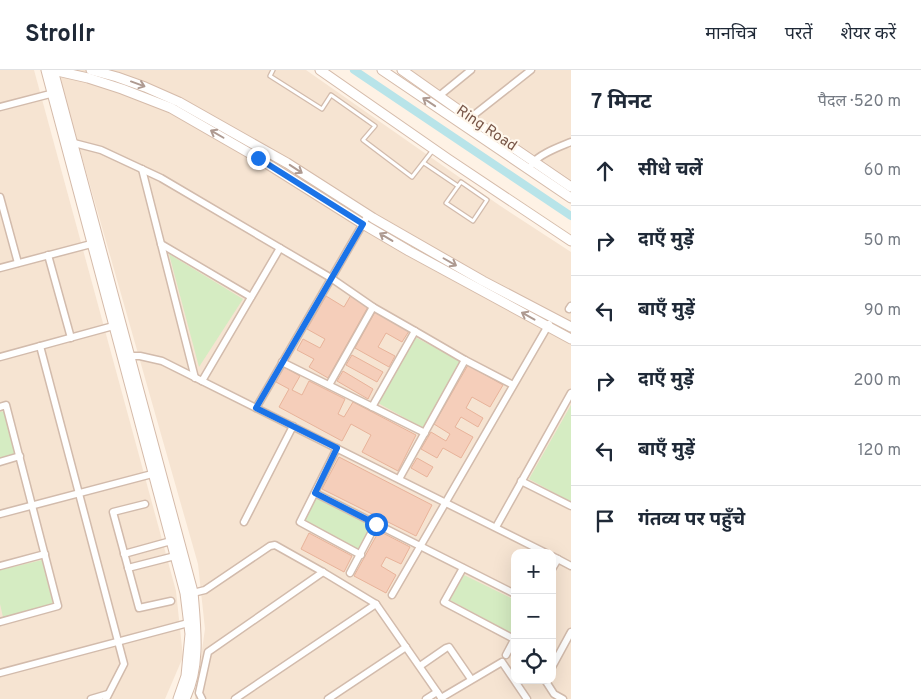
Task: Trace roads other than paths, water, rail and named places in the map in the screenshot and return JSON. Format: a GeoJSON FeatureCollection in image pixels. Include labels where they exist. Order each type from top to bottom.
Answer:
{"type":"FeatureCollection","features":[{"type":"Feature","properties":{"kind":"street"},"geometry":{"type":"LineString","coordinates":[[168,102],[88,78],[50,70],[157,473],[193,594],[186,676],[178,699]]}},
{"type":"Feature","properties":{"kind":"street"},"geometry":{"type":"LineString","coordinates":[[91,70],[145,87],[168,102],[246,145],[263,149],[368,215],[483,281],[571,327]]}},
{"type":"Feature","properties":{"kind":"street"},"geometry":{"type":"LineString","coordinates":[[320,70],[433,149],[571,241]]}},
{"type":"Feature","properties":{"kind":"street"},"geometry":{"type":"LineString","coordinates":[[382,70],[531,165],[571,198]]}},
{"type":"Feature","properties":{"kind":"street","name":"Ring Road"},"geometry":{"type":"LineString","coordinates":[[404,70],[531,165],[571,186]]}},
{"type":"Feature","properties":{"kind":"street"},"geometry":{"type":"LineString","coordinates":[[439,96],[471,70]]}},
{"type":"Feature","properties":{"kind":"street"},"geometry":{"type":"LineString","coordinates":[[470,118],[492,103],[531,70]]}},
{"type":"Feature","properties":{"kind":"street"},"geometry":{"type":"LineString","coordinates":[[0,107],[56,92]]}},
{"type":"Feature","properties":{"kind":"street"},"geometry":{"type":"LineString","coordinates":[[56,92],[74,143],[95,243]]}},
{"type":"Feature","properties":{"kind":"street"},"geometry":{"type":"LineString","coordinates":[[531,165],[548,152],[571,142]]}},
{"type":"Feature","properties":{"kind":"street"},"geometry":{"type":"LineString","coordinates":[[74,143],[101,150],[169,183],[331,278],[373,307],[465,360],[513,385]]}},
{"type":"Feature","properties":{"kind":"street"},"geometry":{"type":"LineString","coordinates":[[246,145],[258,158],[363,224],[571,339]]}},
{"type":"Feature","properties":{"kind":"street"},"geometry":{"type":"LineString","coordinates":[[258,158],[263,149]]}},
{"type":"Feature","properties":{"kind":"street"},"geometry":{"type":"LineString","coordinates":[[142,170],[194,378]]}},
{"type":"Feature","properties":{"kind":"street"},"geometry":{"type":"LineString","coordinates":[[0,196],[18,263]]}},
{"type":"Feature","properties":{"kind":"street"},"geometry":{"type":"LineString","coordinates":[[256,408],[368,215]]}},
{"type":"Feature","properties":{"kind":"street"},"geometry":{"type":"LineString","coordinates":[[0,268],[95,243]]}},
{"type":"Feature","properties":{"kind":"street"},"geometry":{"type":"LineString","coordinates":[[161,244],[251,297]]}},
{"type":"Feature","properties":{"kind":"street"},"geometry":{"type":"LineString","coordinates":[[202,381],[280,248]]}},
{"type":"Feature","properties":{"kind":"street"},"geometry":{"type":"LineString","coordinates":[[48,256],[70,338]]}},
{"type":"Feature","properties":{"kind":"street"},"geometry":{"type":"LineString","coordinates":[[329,385],[373,307]]}},
{"type":"Feature","properties":{"kind":"street"},"geometry":{"type":"LineString","coordinates":[[392,596],[552,317]]}},
{"type":"Feature","properties":{"kind":"street"},"geometry":{"type":"LineString","coordinates":[[0,357],[117,325]]}},
{"type":"Feature","properties":{"kind":"street"},"geometry":{"type":"LineString","coordinates":[[117,325],[129,356],[175,556],[197,638],[194,668],[185,699]]}},
{"type":"Feature","properties":{"kind":"street"},"geometry":{"type":"LineString","coordinates":[[372,407],[415,331]]}},
{"type":"Feature","properties":{"kind":"street"},"geometry":{"type":"LineString","coordinates":[[40,346],[124,664],[107,697],[91,699]]}},
{"type":"Feature","properties":{"kind":"street"},"geometry":{"type":"LineString","coordinates":[[129,356],[140,356],[162,362],[538,549]]}},
{"type":"Feature","properties":{"kind":"street"},"geometry":{"type":"LineString","coordinates":[[399,479],[465,360]]}},
{"type":"Feature","properties":{"kind":"street"},"geometry":{"type":"LineString","coordinates":[[282,362],[424,433]]}},
{"type":"Feature","properties":{"kind":"street"},"geometry":{"type":"LineString","coordinates":[[496,527],[571,395]]}},
{"type":"Feature","properties":{"kind":"street"},"geometry":{"type":"LineString","coordinates":[[0,407],[6,405],[58,606],[0,622]]}},
{"type":"Feature","properties":{"kind":"street"},"geometry":{"type":"LineString","coordinates":[[244,522],[293,426]]}},
{"type":"Feature","properties":{"kind":"street"},"geometry":{"type":"LineString","coordinates":[[337,448],[300,522],[361,555]]}},
{"type":"Feature","properties":{"kind":"street"},"geometry":{"type":"LineString","coordinates":[[0,462],[20,456]]}},
{"type":"Feature","properties":{"kind":"street"},"geometry":{"type":"LineString","coordinates":[[0,514],[157,473]]}},
{"type":"Feature","properties":{"kind":"street"},"geometry":{"type":"LineString","coordinates":[[521,482],[571,506]]}},
{"type":"Feature","properties":{"kind":"street"},"geometry":{"type":"LineString","coordinates":[[315,493],[511,592]]}},
{"type":"Feature","properties":{"kind":"street"},"geometry":{"type":"LineString","coordinates":[[145,504],[113,512],[124,554],[140,608],[171,601]]}},
{"type":"Feature","properties":{"kind":"street"},"geometry":{"type":"LineString","coordinates":[[350,574],[376,524]]}},
{"type":"Feature","properties":{"kind":"street"},"geometry":{"type":"LineString","coordinates":[[124,554],[172,542]]}},
{"type":"Feature","properties":{"kind":"street"},"geometry":{"type":"LineString","coordinates":[[193,594],[205,590],[273,544],[376,604],[442,699],[471,679],[502,662],[528,699]]}},
{"type":"Feature","properties":{"kind":"street"},"geometry":{"type":"LineString","coordinates":[[0,566],[45,554]]}},
{"type":"Feature","properties":{"kind":"street"},"geometry":{"type":"LineString","coordinates":[[128,568],[175,556]]}},
{"type":"Feature","properties":{"kind":"street"},"geometry":{"type":"LineString","coordinates":[[556,558],[571,566]]}},
{"type":"Feature","properties":{"kind":"street"},"geometry":{"type":"LineString","coordinates":[[462,568],[444,602],[511,636]]}},
{"type":"Feature","properties":{"kind":"street"},"geometry":{"type":"LineString","coordinates":[[202,699],[199,691],[208,652],[323,572]]}},
{"type":"Feature","properties":{"kind":"street"},"geometry":{"type":"LineString","coordinates":[[235,699],[376,604]]}},
{"type":"Feature","properties":{"kind":"street"},"geometry":{"type":"LineString","coordinates":[[0,673],[192,622]]}},
{"type":"Feature","properties":{"kind":"street"},"geometry":{"type":"LineString","coordinates":[[556,660],[571,632]]}},
{"type":"Feature","properties":{"kind":"street"},"geometry":{"type":"LineString","coordinates":[[506,655],[514,639]]}},
{"type":"Feature","properties":{"kind":"street"},"geometry":{"type":"LineString","coordinates":[[328,699],[406,647]]}},
{"type":"Feature","properties":{"kind":"street"},"geometry":{"type":"LineString","coordinates":[[420,666],[446,648],[449,648],[471,679]]}},
{"type":"Feature","properties":{"kind":"street"},"geometry":{"type":"LineString","coordinates":[[548,684],[554,694],[563,699]]}},
{"type":"Feature","properties":{"kind":"street"},"geometry":{"type":"LineString","coordinates":[[426,699],[437,692]]}},
{"type":"Feature","properties":{"kind":"lane"},"geometry":{"type":"LineString","coordinates":[[273,70],[270,76],[322,109],[331,95],[375,126],[363,140],[412,177],[433,149]]}},
{"type":"Feature","properties":{"kind":"lane"},"geometry":{"type":"LineString","coordinates":[[424,162],[458,186]]}},
{"type":"Feature","properties":{"kind":"lane"},"geometry":{"type":"LineString","coordinates":[[461,182],[487,200],[473,221],[446,203],[458,186],[461,182]]}},
{"type":"Feature","properties":{"kind":"waterway"},"geometry":{"type":"LineString","coordinates":[[354,70],[571,216]]}}]}
